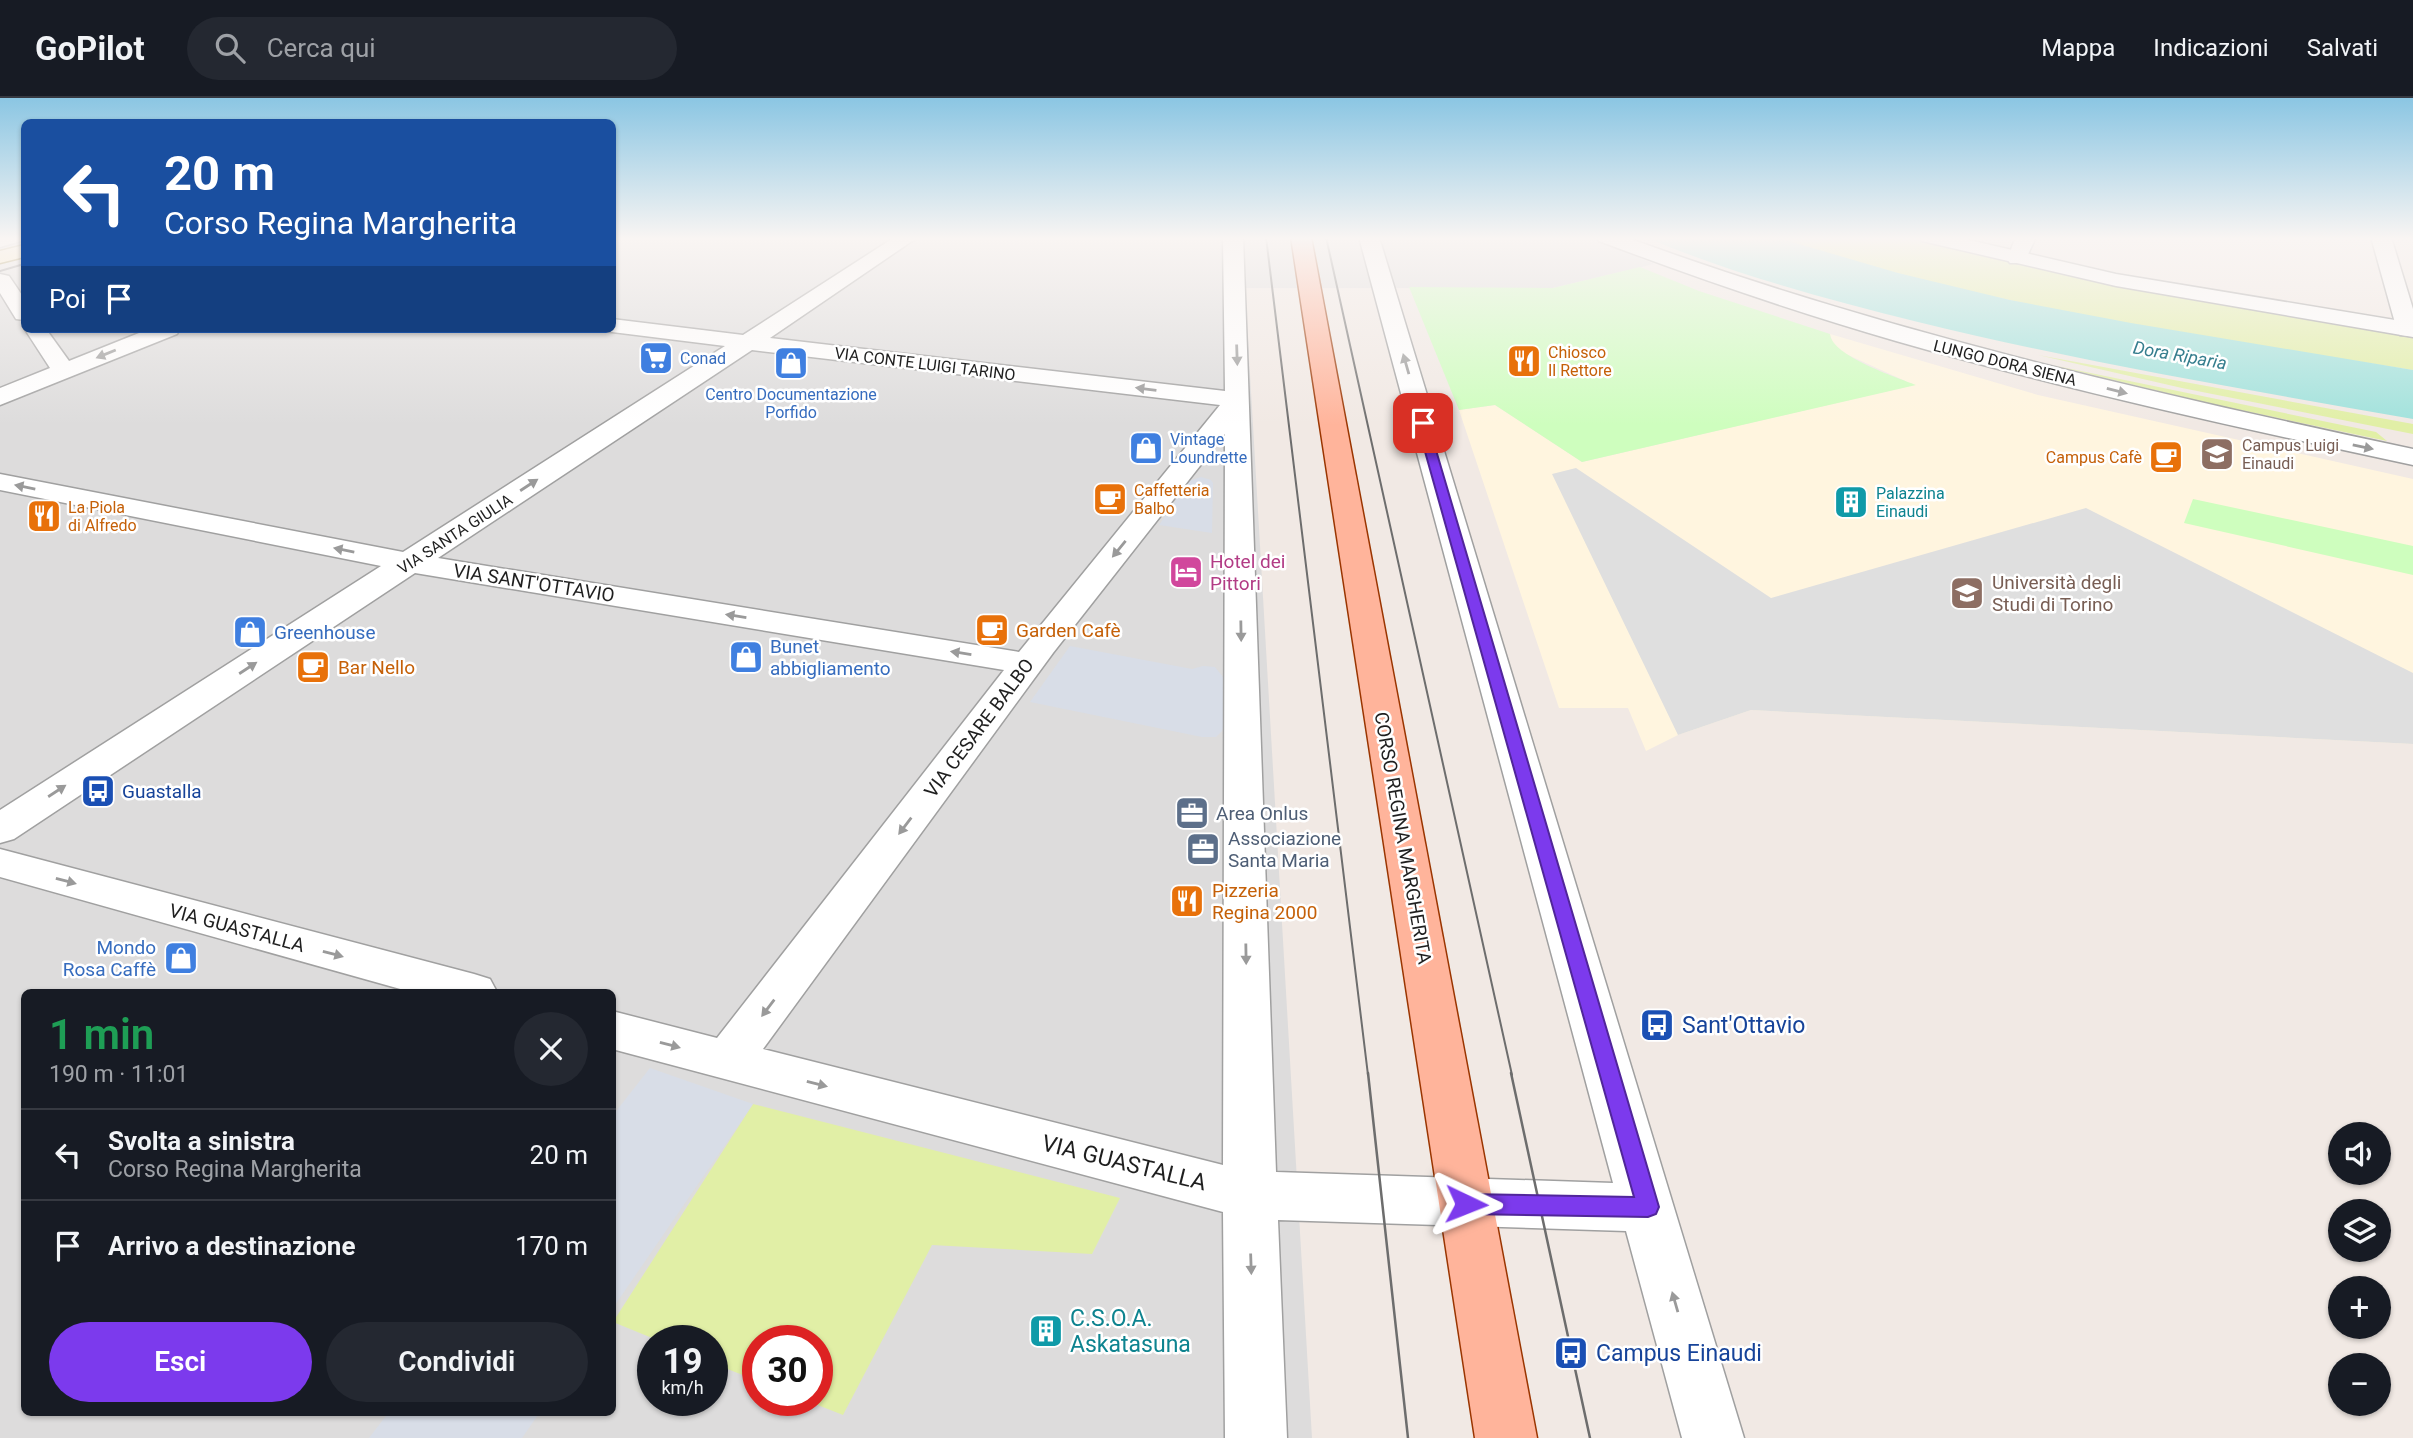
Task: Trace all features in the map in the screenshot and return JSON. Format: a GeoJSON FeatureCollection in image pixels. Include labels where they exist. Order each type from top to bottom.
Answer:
{"type":"FeatureCollection","features":[{"type":"Feature","properties":{"kind":"main road","name":"CORSO REGINA MARGHERITA"},"geometry":{"type":"LineString","coordinates":[[1312,300],[1506,1438]]}},
{"type":"Feature","properties":{"kind":"street","name":"VIA SANTA GIULIA"},"geometry":{"type":"LineString","coordinates":[[0,829],[813,300]]}},
{"type":"Feature","properties":{"kind":"street"},"geometry":{"type":"LineString","coordinates":[[1235,300],[1249,1195],[1256,1438]]}},
{"type":"Feature","properties":{"kind":"street"},"geometry":{"type":"LineString","coordinates":[[1387,300],[1713,1438]]}},
{"type":"Feature","properties":{"kind":"street","name":"LUNGO DORA SIENA"},"geometry":{"type":"LineString","coordinates":[[1780,300],[1951,349],[2169,404],[2413,457]]}},
{"type":"Feature","properties":{"kind":"street"},"geometry":{"type":"LineString","coordinates":[[2225,300],[2411,330],[2401,300]]}},
{"type":"Feature","properties":{"kind":"street","name":"VIA CONTE LUIGI TARINO"},"geometry":{"type":"LineString","coordinates":[[616,327],[1238,400]]}},
{"type":"Feature","properties":{"kind":"street"},"geometry":{"type":"LineString","coordinates":[[38,333],[64,371]]}},
{"type":"Feature","properties":{"kind":"street"},"geometry":{"type":"LineString","coordinates":[[0,397],[159,333]]}},
{"type":"Feature","properties":{"kind":"street","name":"VIA CESARE BALBO"},"geometry":{"type":"LineString","coordinates":[[727,1061],[1028,664],[1238,400]]}},
{"type":"Feature","properties":{"kind":"street","name":"VIA SANT'OTTAVIO"},"geometry":{"type":"LineString","coordinates":[[0,482],[411,563],[1028,664]]}},
{"type":"Feature","properties":{"kind":"street","name":"VIA GUASTALLA"},"geometry":{"type":"LineString","coordinates":[[0,863],[463,989]]}},
{"type":"Feature","properties":{"kind":"street","name":"VIA GUASTALLA"},"geometry":{"type":"LineString","coordinates":[[616,1031],[1249,1195],[1466,1204],[1648,1207]]}},
{"type":"Feature","properties":{"kind":"shaded area"},"geometry":{"type":"Polygon","coordinates":[[[0,300],[21,300],[21,333],[616,333],[616,300],[1246,300],[1312,1438],[0,1438],[0,300]]]}},
{"type":"Feature","properties":{"kind":"shaded area","name":"Università degli Studi di Torino"},"geometry":{"type":"Polygon","coordinates":[[[1830,334],[2038,395],[2413,479],[2413,744],[1751,710],[1678,735],[1646,751],[1628,708],[1559,708],[1459,410],[1495,405],[1582,462],[1914,385],[1846,354],[1833,345],[1830,334]]]}},
{"type":"Feature","properties":{"kind":"shaded area"},"geometry":{"type":"Polygon","coordinates":[[[1576,468],[1771,598],[2086,508],[2413,673],[2413,744],[1751,710],[1678,735],[1552,474],[1576,468]]]}},
{"type":"Feature","properties":{"kind":"shaded area"},"geometry":{"type":"Polygon","coordinates":[[[1201,477],[1213,483],[1212,533],[1159,525],[1189,481],[1201,477]]]}},
{"type":"Feature","properties":{"kind":"shaded area"},"geometry":{"type":"Polygon","coordinates":[[[1070,646],[1192,669],[1215,667],[1227,682],[1230,714],[1222,731],[1216,737],[1202,737],[1030,702],[1070,646]]]}},
{"type":"Feature","properties":{"kind":"shaded area"},"geometry":{"type":"Polygon","coordinates":[[[650,1068],[753,1104],[616,1304],[616,1111],[650,1068]]]}},
{"type":"Feature","properties":{"kind":"shaded area"},"geometry":{"type":"Polygon","coordinates":[[[386,1416],[537,1416],[522,1438],[369,1438],[386,1416]]]}},
{"type":"Feature","properties":{"kind":"green space"},"geometry":{"type":"Polygon","coordinates":[[[1414,300],[1725,300],[1830,334],[1833,342],[1853,358],[1916,385],[1582,462],[1495,405],[1459,410],[1414,300]]]}},
{"type":"Feature","properties":{"kind":"green space"},"geometry":{"type":"Polygon","coordinates":[[[2009,300],[2193,300],[2413,336],[2413,370],[2091,317],[2009,300]]]}},
{"type":"Feature","properties":{"kind":"green space"},"geometry":{"type":"Polygon","coordinates":[[[2038,355],[2413,424],[2413,434],[2182,388],[2038,355]]]}},
{"type":"Feature","properties":{"kind":"green space"},"geometry":{"type":"Polygon","coordinates":[[[2052,365],[2376,432],[2387,441],[2212,404],[2052,365]]]}},
{"type":"Feature","properties":{"kind":"green space"},"geometry":{"type":"Polygon","coordinates":[[[2193,499],[2413,546],[2413,575],[2184,523],[2193,499]]]}},
{"type":"Feature","properties":{"kind":"green space"},"geometry":{"type":"Polygon","coordinates":[[[753,1104],[1120,1198],[1092,1254],[932,1245],[843,1415],[833,1411],[833,1325],[742,1325],[742,1375],[728,1369],[728,1325],[637,1325],[637,1332],[616,1323],[616,1317],[753,1104]]]}},
{"type":"Feature","properties":{"kind":"water","name":"Dora Riparia"},"geometry":{"type":"Polygon","coordinates":[[[1831,300],[2008,300],[2413,370],[2413,419],[2103,363],[1918,322],[1831,300]]]}},
{"type":"Feature","properties":{"kind":"tram line"},"geometry":{"type":"LineString","coordinates":[[1274,300],[1368,1075]]}},
{"type":"Feature","properties":{"kind":"tram line"},"geometry":{"type":"LineString","coordinates":[[1340,300],[1512,1075]]}},
{"type":"Feature","properties":{"kind":"tram line"},"geometry":{"type":"LineString","coordinates":[[1368,1073],[1408,1438]]}},
{"type":"Feature","properties":{"kind":"tram line"},"geometry":{"type":"LineString","coordinates":[[1511,1073],[1590,1438]]}},
{"type":"Feature","properties":{"kind":"place","name":"Conad"},"geometry":{"type":"Point","coordinates":[656,358]}},
{"type":"Feature","properties":{"kind":"place","name":"Chiosco Il Rettore"},"geometry":{"type":"Point","coordinates":[1524,361]}},
{"type":"Feature","properties":{"kind":"place","name":"Centro Documentazione Porfido"},"geometry":{"type":"Point","coordinates":[791,363]}},
{"type":"Feature","properties":{"kind":"place","name":"Vintage Loundrette"},"geometry":{"type":"Point","coordinates":[1146,448]}},
{"type":"Feature","properties":{"kind":"place","name":"Campus Luigi Einaudi"},"geometry":{"type":"Point","coordinates":[2217,454]}},
{"type":"Feature","properties":{"kind":"place","name":"Campus Cafè"},"geometry":{"type":"Point","coordinates":[2166,457]}},
{"type":"Feature","properties":{"kind":"place","name":"Caffetteria Balbo"},"geometry":{"type":"Point","coordinates":[1110,499]}},
{"type":"Feature","properties":{"kind":"place","name":"Palazzina Einaudi"},"geometry":{"type":"Point","coordinates":[1851,502]}},
{"type":"Feature","properties":{"kind":"place","name":"La Piola di Alfredo"},"geometry":{"type":"Point","coordinates":[44,516]}},
{"type":"Feature","properties":{"kind":"place","name":"Hotel dei Pittori"},"geometry":{"type":"Point","coordinates":[1186,572]}},
{"type":"Feature","properties":{"kind":"place","name":"Università degli Studi di Torino"},"geometry":{"type":"Point","coordinates":[1967,593]}},
{"type":"Feature","properties":{"kind":"place","name":"Garden Cafè"},"geometry":{"type":"Point","coordinates":[992,630]}},
{"type":"Feature","properties":{"kind":"place","name":"Greenhouse"},"geometry":{"type":"Point","coordinates":[250,632]}},
{"type":"Feature","properties":{"kind":"place","name":"Bunet abbigliamento"},"geometry":{"type":"Point","coordinates":[746,657]}},
{"type":"Feature","properties":{"kind":"place","name":"Bar Nello"},"geometry":{"type":"Point","coordinates":[313,667]}},
{"type":"Feature","properties":{"kind":"place","name":"Guastalla"},"geometry":{"type":"Point","coordinates":[98,791]}},
{"type":"Feature","properties":{"kind":"place","name":"Area Onlus"},"geometry":{"type":"Point","coordinates":[1192,813]}},
{"type":"Feature","properties":{"kind":"place","name":"Associazione Santa Maria"},"geometry":{"type":"Point","coordinates":[1203,849]}},
{"type":"Feature","properties":{"kind":"place","name":"Pizzeria Regina 2000"},"geometry":{"type":"Point","coordinates":[1187,901]}},
{"type":"Feature","properties":{"kind":"place","name":"Mondo Rosa Caffè"},"geometry":{"type":"Point","coordinates":[181,958]}},
{"type":"Feature","properties":{"kind":"place","name":"Sant'Ottavio"},"geometry":{"type":"Point","coordinates":[1657,1025]}},
{"type":"Feature","properties":{"kind":"place","name":"C.S.O.A. Askatasuna"},"geometry":{"type":"Point","coordinates":[1046,1331]}},
{"type":"Feature","properties":{"kind":"place","name":"Campus Einaudi"},"geometry":{"type":"Point","coordinates":[1571,1353]}},
{"type":"Feature","properties":{"kind":"route"},"geometry":{"type":"LineString","coordinates":[[1423,423],[1648,1207],[1466,1204]]}}]}
